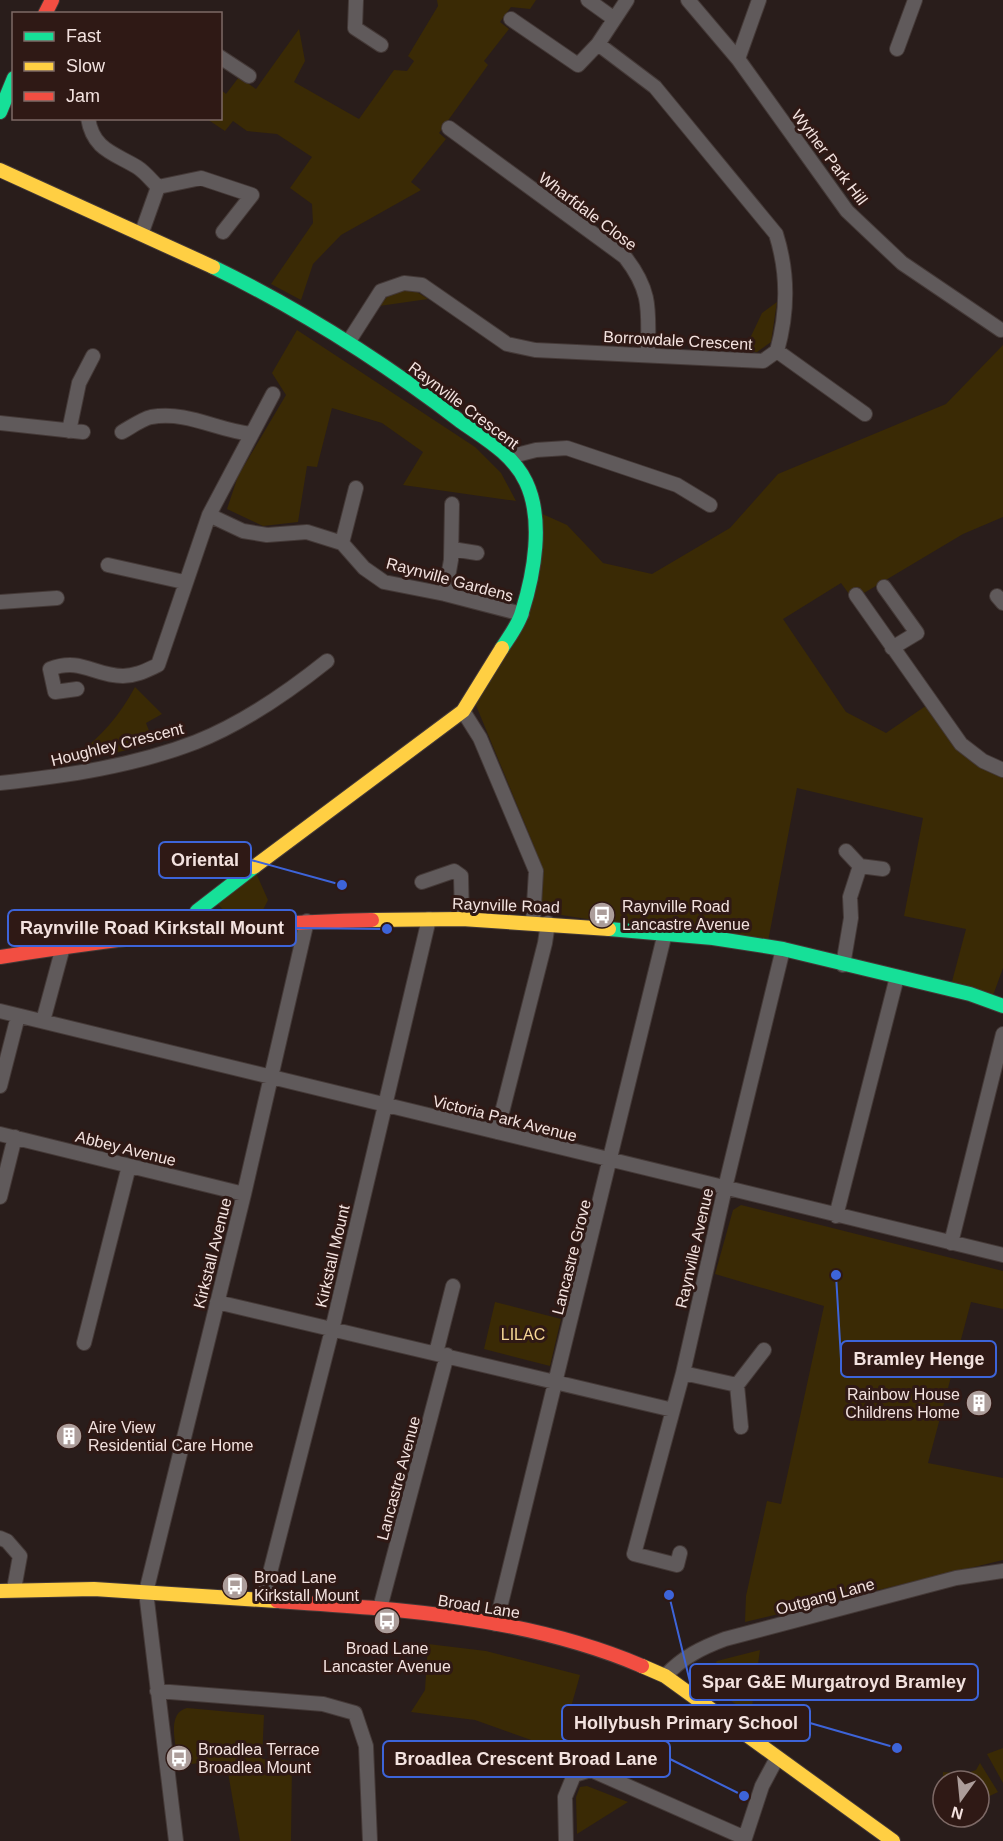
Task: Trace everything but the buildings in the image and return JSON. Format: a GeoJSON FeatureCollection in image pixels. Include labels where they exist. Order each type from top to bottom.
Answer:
{"type":"FeatureCollection","features":[{"type":"Feature","properties":{"kind":"street"},"geometry":{"type":"LineString","coordinates":[[356,0],[355,28],[381,45]]}},
{"type":"Feature","properties":{"kind":"street"},"geometry":{"type":"LineString","coordinates":[[588,0],[613,18]]}},
{"type":"Feature","properties":{"kind":"street"},"geometry":{"type":"LineString","coordinates":[[511,19],[578,65],[598,44],[627,0]]}},
{"type":"Feature","properties":{"kind":"street","name":"Wyther Park Hill"},"geometry":{"type":"LineString","coordinates":[[688,0],[738,59],[847,211],[902,263],[1001,330]]}},
{"type":"Feature","properties":{"kind":"street"},"geometry":{"type":"LineString","coordinates":[[738,59],[759,0]]}},
{"type":"Feature","properties":{"kind":"street"},"geometry":{"type":"LineString","coordinates":[[897,50],[915,0]]}},
{"type":"Feature","properties":{"kind":"street"},"geometry":{"type":"LineString","coordinates":[[598,44],[655,87],[776,234],[785,263],[784,302],[777,351],[865,414]]}},
{"type":"Feature","properties":{"kind":"street"},"geometry":{"type":"LineString","coordinates":[[222,58],[249,76]]}},
{"type":"Feature","properties":{"kind":"street"},"geometry":{"type":"LineString","coordinates":[[0,112],[12,83]]}},
{"type":"Feature","properties":{"kind":"street"},"geometry":{"type":"LineString","coordinates":[[89,120],[98,143],[113,156],[139,168],[158,188]]}},
{"type":"Feature","properties":{"kind":"street","name":"Wharfdale Close"},"geometry":{"type":"LineString","coordinates":[[449,128],[625,257],[641,277],[648,302],[648,355]]}},
{"type":"Feature","properties":{"kind":"street","name":"Raynville Crescent"},"geometry":{"type":"LineString","coordinates":[[0,171],[142,232],[276,299],[349,341],[509,457],[526,482],[533,506],[535,554],[522,614],[464,711],[206,902],[197,911],[195,932]]}},
{"type":"Feature","properties":{"kind":"street"},"geometry":{"type":"LineString","coordinates":[[158,188],[201,178],[252,195],[223,232]]}},
{"type":"Feature","properties":{"kind":"street"},"geometry":{"type":"LineString","coordinates":[[142,232],[158,188]]}},
{"type":"Feature","properties":{"kind":"street","name":"Borrowdale Crescent"},"geometry":{"type":"LineString","coordinates":[[349,341],[381,291],[404,283],[422,285],[507,344],[535,350],[763,361],[777,351]]}},
{"type":"Feature","properties":{"kind":"street"},"geometry":{"type":"LineString","coordinates":[[0,423],[76,431],[78,383],[93,356]]}},
{"type":"Feature","properties":{"kind":"street"},"geometry":{"type":"LineString","coordinates":[[77,689],[55,693],[50,669],[66,663],[122,676],[142,672],[158,664],[184,582],[209,515],[273,394]]}},
{"type":"Feature","properties":{"kind":"street"},"geometry":{"type":"LineString","coordinates":[[122,432],[149,417],[189,416],[231,432],[252,434]]}},
{"type":"Feature","properties":{"kind":"street"},"geometry":{"type":"LineString","coordinates":[[509,457],[536,450],[567,448],[677,485],[710,505]]}},
{"type":"Feature","properties":{"kind":"street"},"geometry":{"type":"LineString","coordinates":[[209,515],[243,531],[267,535],[307,532],[342,543],[356,488]]}},
{"type":"Feature","properties":{"kind":"street"},"geometry":{"type":"LineString","coordinates":[[445,594],[452,549],[452,504]]}},
{"type":"Feature","properties":{"kind":"street","name":"Raynville Gardens"},"geometry":{"type":"LineString","coordinates":[[342,543],[364,568],[384,582],[445,594],[522,614]]}},
{"type":"Feature","properties":{"kind":"street"},"geometry":{"type":"LineString","coordinates":[[452,549],[477,553]]}},
{"type":"Feature","properties":{"kind":"street"},"geometry":{"type":"LineString","coordinates":[[108,565],[184,582]]}},
{"type":"Feature","properties":{"kind":"street"},"geometry":{"type":"LineString","coordinates":[[884,587],[917,633],[892,648]]}},
{"type":"Feature","properties":{"kind":"street"},"geometry":{"type":"LineString","coordinates":[[856,595],[961,744],[983,761],[1003,770]]}},
{"type":"Feature","properties":{"kind":"street"},"geometry":{"type":"LineString","coordinates":[[0,602],[57,598]]}},
{"type":"Feature","properties":{"kind":"street","name":"Houghley Crescent"},"geometry":{"type":"LineString","coordinates":[[0,783],[62,776],[121,763],[196,742],[268,704],[327,661]]}},
{"type":"Feature","properties":{"kind":"street"},"geometry":{"type":"LineString","coordinates":[[464,711],[480,738],[536,871],[533,922]]}},
{"type":"Feature","properties":{"kind":"street"},"geometry":{"type":"LineString","coordinates":[[846,851],[860,866],[883,869]]}},
{"type":"Feature","properties":{"kind":"street"},"geometry":{"type":"LineString","coordinates":[[843,965],[851,918],[850,897],[860,866]]}},
{"type":"Feature","properties":{"kind":"street"},"geometry":{"type":"LineString","coordinates":[[422,882],[444,872],[454,871],[461,876],[462,919]]}},
{"type":"Feature","properties":{"kind":"street","name":"Kirkstall Mount"},"geometry":{"type":"LineString","coordinates":[[263,1600],[332,1330],[429,919]]}},
{"type":"Feature","properties":{"kind":"street","name":"Raynville Road"},"geometry":{"type":"LineString","coordinates":[[0,957],[63,947],[307,921],[462,919],[533,922],[665,933],[783,950],[970,994],[1003,1006]]}},
{"type":"Feature","properties":{"kind":"street","name":"Kirkstall Avenue"},"geometry":{"type":"LineString","coordinates":[[146,1592],[244,1194],[307,921]]}},
{"type":"Feature","properties":{"kind":"street"},"geometry":{"type":"LineString","coordinates":[[497,1132],[545,944],[548,923]]}},
{"type":"Feature","properties":{"kind":"street","name":"Lancastre Grove"},"geometry":{"type":"LineString","coordinates":[[496,1624],[665,933]]}},
{"type":"Feature","properties":{"kind":"street"},"geometry":{"type":"LineString","coordinates":[[43,1021],[63,947]]}},
{"type":"Feature","properties":{"kind":"street","name":"Raynville Avenue"},"geometry":{"type":"LineString","coordinates":[[680,1553],[677,1565],[634,1554],[683,1373],[724,1188],[783,950]]}},
{"type":"Feature","properties":{"kind":"street"},"geometry":{"type":"LineString","coordinates":[[836,1216],[897,977]]}},
{"type":"Feature","properties":{"kind":"street","name":"Victoria Park Avenue"},"geometry":{"type":"LineString","coordinates":[[0,1011],[1003,1255]]}},
{"type":"Feature","properties":{"kind":"street"},"geometry":{"type":"LineString","coordinates":[[0,1086],[18,1016]]}},
{"type":"Feature","properties":{"kind":"street"},"geometry":{"type":"LineString","coordinates":[[951,1243],[1003,1034]]}},
{"type":"Feature","properties":{"kind":"street","name":"Abbey Avenue"},"geometry":{"type":"LineString","coordinates":[[0,1134],[244,1194]]}},
{"type":"Feature","properties":{"kind":"street"},"geometry":{"type":"LineString","coordinates":[[0,1197],[15,1137]]}},
{"type":"Feature","properties":{"kind":"street"},"geometry":{"type":"LineString","coordinates":[[84,1343],[129,1166]]}},
{"type":"Feature","properties":{"kind":"street","name":"Lancastre Avenue"},"geometry":{"type":"LineString","coordinates":[[380,1608],[441,1354],[453,1286]]}},
{"type":"Feature","properties":{"kind":"street"},"geometry":{"type":"LineString","coordinates":[[217,1302],[672,1410]]}},
{"type":"Feature","properties":{"kind":"street"},"geometry":{"type":"LineString","coordinates":[[741,1427],[737,1385],[764,1350]]}},
{"type":"Feature","properties":{"kind":"street"},"geometry":{"type":"LineString","coordinates":[[683,1373],[737,1385]]}},
{"type":"Feature","properties":{"kind":"street"},"geometry":{"type":"LineString","coordinates":[[0,1538],[7,1541],[20,1556],[7,1590]]}},
{"type":"Feature","properties":{"kind":"street","name":"Outgang Lane"},"geometry":{"type":"LineString","coordinates":[[665,1676],[680,1661],[700,1648],[725,1639],[956,1578],[1003,1571]]}},
{"type":"Feature","properties":{"kind":"street","name":"Broad Lane"},"geometry":{"type":"LineString","coordinates":[[7,1590],[146,1592],[380,1608],[496,1624],[551,1635],[611,1653],[665,1676],[777,1758],[846,1804],[893,1841]]}},
{"type":"Feature","properties":{"kind":"street"},"geometry":{"type":"LineString","coordinates":[[146,1592],[176,1841]]}},
{"type":"Feature","properties":{"kind":"street"},"geometry":{"type":"LineString","coordinates":[[157,1691],[322,1704],[355,1713],[366,1746],[370,1841]]}},
{"type":"Feature","properties":{"kind":"street"},"geometry":{"type":"LineString","coordinates":[[566,1841],[565,1797],[574,1775],[591,1770],[744,1839],[762,1786],[777,1758]]}},
{"type":"Feature","properties":{"kind":"green space"},"geometry":{"type":"Polygon","coordinates":[[[437,0],[536,0],[530,9],[511,7],[500,22],[509,29],[484,61],[488,65],[439,133],[446,139],[411,182],[421,190],[341,235],[313,264],[301,300],[271,284],[313,223],[312,204],[290,188],[312,157],[277,134],[247,131],[233,121],[225,131],[208,120],[222,120],[222,91],[226,94],[239,77],[256,89],[299,29],[305,61],[294,82],[359,119],[394,70],[407,71],[414,61],[408,56],[438,6],[437,0]]]}},
{"type":"Feature","properties":{"kind":"green space"},"geometry":{"type":"Polygon","coordinates":[[[400,290],[414,290],[428,299],[379,306],[388,296],[400,290]]]}},
{"type":"Feature","properties":{"kind":"green space"},"geometry":{"type":"Polygon","coordinates":[[[777,302],[771,342],[757,352],[744,351],[762,313],[777,302]]]}},
{"type":"Feature","properties":{"kind":"green space"},"geometry":{"type":"Polygon","coordinates":[[[297,330],[475,447],[501,473],[516,501],[403,485],[423,452],[382,423],[332,408],[317,467],[307,466],[298,522],[263,526],[227,509],[238,476],[286,395],[272,373],[297,330]]]}},
{"type":"Feature","properties":{"kind":"green space"},"geometry":{"type":"Polygon","coordinates":[[[1003,345],[1003,517],[963,534],[864,593],[859,587],[849,594],[841,583],[783,619],[846,712],[886,733],[930,703],[947,726],[1003,770],[1003,968],[991,1001],[950,989],[966,929],[904,916],[923,818],[797,788],[767,947],[542,912],[542,876],[534,846],[473,698],[522,614],[538,512],[567,525],[603,563],[652,574],[730,528],[778,474],[946,404],[1003,345]]]}},
{"type":"Feature","properties":{"kind":"green space"},"geometry":{"type":"Polygon","coordinates":[[[135,687],[162,714],[146,723],[152,738],[150,744],[115,753],[109,750],[75,756],[109,725],[135,687]]]}},
{"type":"Feature","properties":{"kind":"green space"},"geometry":{"type":"Polygon","coordinates":[[[256,873],[268,900],[262,912],[220,917],[225,912],[217,903],[256,873]]]}},
{"type":"Feature","properties":{"kind":"green space"},"geometry":{"type":"Polygon","coordinates":[[[741,1205],[1003,1271],[1003,1309],[971,1302],[928,1463],[1003,1478],[1003,1560],[745,1622],[746,1596],[767,1501],[781,1504],[824,1306],[715,1274],[733,1210],[741,1205]]]}},
{"type":"Feature","properties":{"kind":"green space","name":"LILAC"},"geometry":{"type":"Polygon","coordinates":[[[495,1302],[561,1319],[550,1366],[484,1349],[495,1302]]]}},
{"type":"Feature","properties":{"kind":"green space"},"geometry":{"type":"Polygon","coordinates":[[[428,1644],[486,1651],[580,1675],[559,1750],[475,1720],[411,1712],[425,1690],[428,1644]]]}},
{"type":"Feature","properties":{"kind":"green space"},"geometry":{"type":"Polygon","coordinates":[[[760,1650],[751,1714],[714,1690],[709,1672],[717,1661],[760,1650]]]}},
{"type":"Feature","properties":{"kind":"green space"},"geometry":{"type":"Polygon","coordinates":[[[187,1708],[264,1715],[262,1759],[292,1761],[291,1841],[240,1841],[226,1761],[179,1765],[174,1724],[180,1711],[187,1708]]]}},
{"type":"Feature","properties":{"kind":"green space"},"geometry":{"type":"Polygon","coordinates":[[[1003,1748],[1003,1783],[987,1754],[1003,1748]]]}},
{"type":"Feature","properties":{"kind":"green space"},"geometry":{"type":"Polygon","coordinates":[[[549,1756],[579,1765],[556,1778],[549,1756]]]}},
{"type":"Feature","properties":{"kind":"green space"},"geometry":{"type":"Polygon","coordinates":[[[991,1781],[998,1792],[991,1795],[991,1781]]]}},
{"type":"Feature","properties":{"kind":"green space"},"geometry":{"type":"Polygon","coordinates":[[[587,1786],[628,1802],[577,1834],[576,1797],[580,1787],[587,1786]]]}},
{"type":"Feature","properties":{"kind":"traffic: fast"},"geometry":{"type":"LineString","coordinates":[[0,112],[12,83]]}},
{"type":"Feature","properties":{"kind":"traffic: fast"},"geometry":{"type":"LineString","coordinates":[[213,267],[278,301],[371,357],[497,447],[514,463],[526,482],[531,497],[535,513],[535,547],[521,617],[502,648]]}},
{"type":"Feature","properties":{"kind":"traffic: fast"},"geometry":{"type":"LineString","coordinates":[[195,932],[197,911],[254,867]]}},
{"type":"Feature","properties":{"kind":"traffic: fast"},"geometry":{"type":"LineString","coordinates":[[609,929],[713,938],[783,949],[970,994],[1003,1006]]}},
{"type":"Feature","properties":{"kind":"traffic: slow"},"geometry":{"type":"LineString","coordinates":[[0,170],[213,267]]}},
{"type":"Feature","properties":{"kind":"traffic: slow"},"geometry":{"type":"LineString","coordinates":[[254,867],[463,711],[502,648]]}},
{"type":"Feature","properties":{"kind":"traffic: slow"},"geometry":{"type":"LineString","coordinates":[[372,920],[462,919],[609,929]]}},
{"type":"Feature","properties":{"kind":"traffic: slow"},"geometry":{"type":"LineString","coordinates":[[0,1591],[94,1589],[277,1601]]}},
{"type":"Feature","properties":{"kind":"traffic: slow"},"geometry":{"type":"LineString","coordinates":[[642,1666],[665,1676],[893,1841]]}},
{"type":"Feature","properties":{"kind":"traffic: jam"},"geometry":{"type":"LineString","coordinates":[[46,12],[52,0]]}},
{"type":"Feature","properties":{"kind":"traffic: jam"},"geometry":{"type":"LineString","coordinates":[[0,957],[185,932],[325,921],[372,920]]}},
{"type":"Feature","properties":{"kind":"traffic: jam"},"geometry":{"type":"LineString","coordinates":[[277,1601],[416,1612],[508,1626],[598,1649],[642,1666]]}},
{"type":"Feature","properties":{"kind":"place","name":"Oriental"},"geometry":{"type":"Point","coordinates":[342,885]}},
{"type":"Feature","properties":{"kind":"place","name":"Raynville Road Lancastre Avenue"},"geometry":{"type":"Point","coordinates":[602,915]}},
{"type":"Feature","properties":{"kind":"place","name":"Raynville Road Kirkstall Mount"},"geometry":{"type":"Point","coordinates":[387,929]}},
{"type":"Feature","properties":{"kind":"place","name":"Bramley Henge"},"geometry":{"type":"Point","coordinates":[836,1275]}},
{"type":"Feature","properties":{"kind":"place","name":"Rainbow House Childrens Home"},"geometry":{"type":"Point","coordinates":[979,1403]}},
{"type":"Feature","properties":{"kind":"place","name":"Aire View Residential Care Home"},"geometry":{"type":"Point","coordinates":[69,1436]}},
{"type":"Feature","properties":{"kind":"place","name":"Broad Lane Kirkstall Mount"},"geometry":{"type":"Point","coordinates":[235,1586]}},
{"type":"Feature","properties":{"kind":"place","name":"Spar G&E Murgatroyd Bramley"},"geometry":{"type":"Point","coordinates":[669,1595]}},
{"type":"Feature","properties":{"kind":"place","name":"Broad Lane Lancaster Avenue"},"geometry":{"type":"Point","coordinates":[387,1621]}},
{"type":"Feature","properties":{"kind":"place","name":"Hollybush Primary School"},"geometry":{"type":"Point","coordinates":[897,1748]}},
{"type":"Feature","properties":{"kind":"place","name":"Broadlea Terrace Broadlea Mount"},"geometry":{"type":"Point","coordinates":[179,1758]}},
{"type":"Feature","properties":{"kind":"place","name":"Broadlea Crescent Broad Lane"},"geometry":{"type":"Point","coordinates":[744,1796]}}]}
